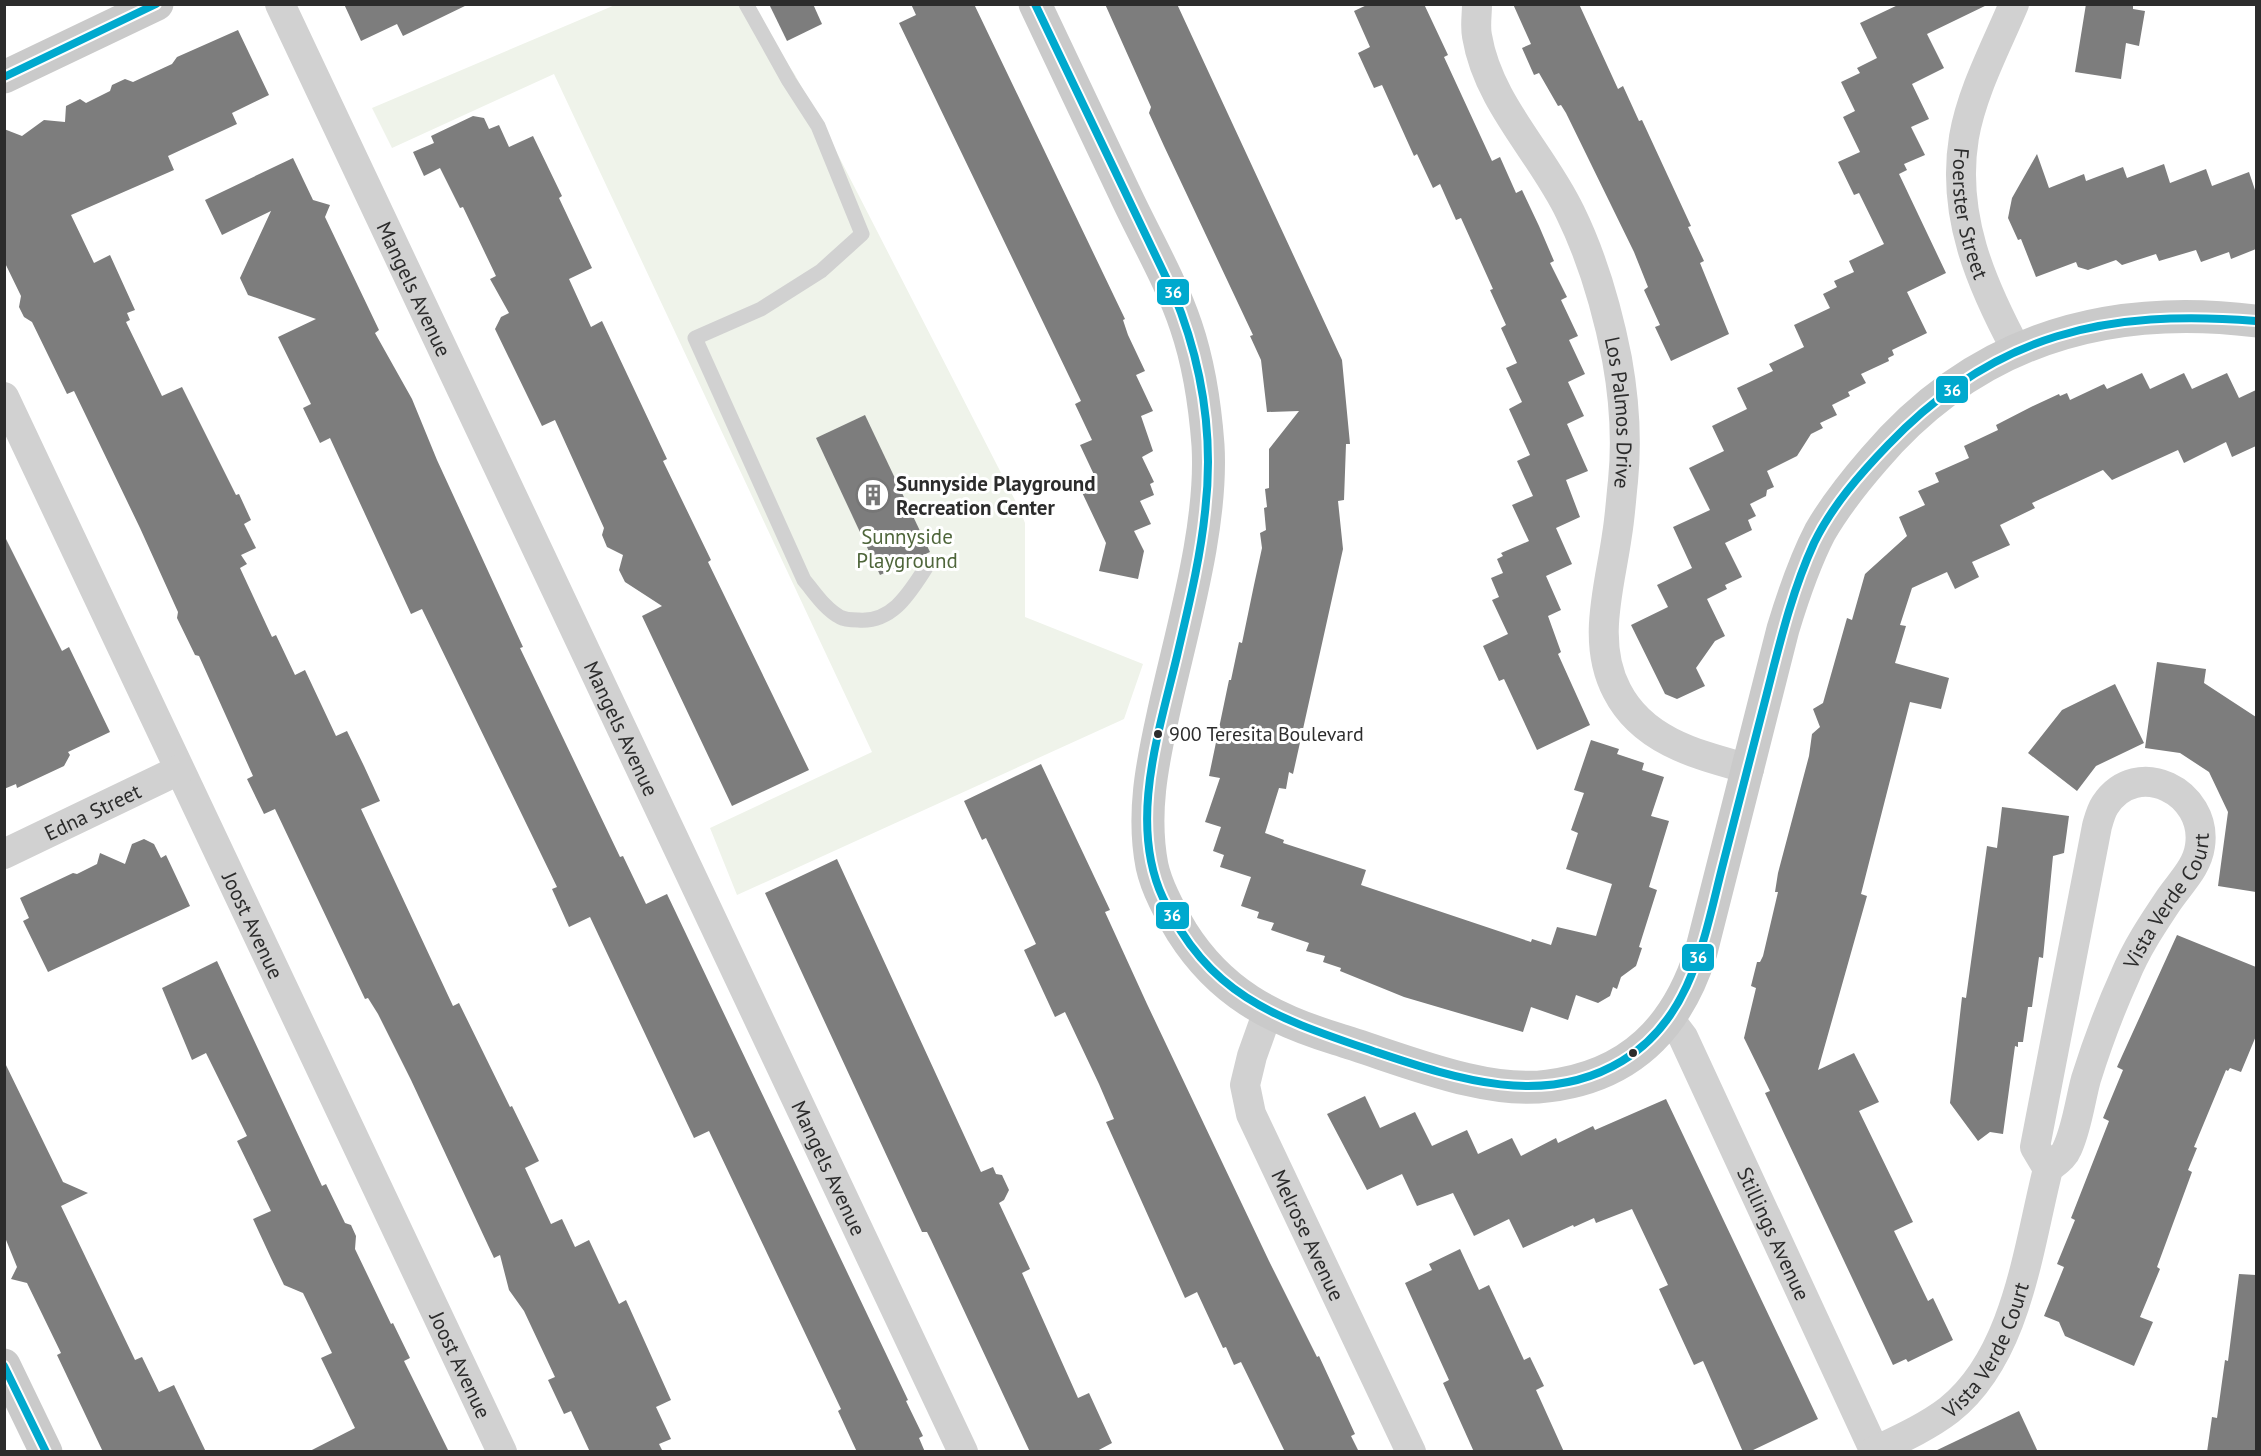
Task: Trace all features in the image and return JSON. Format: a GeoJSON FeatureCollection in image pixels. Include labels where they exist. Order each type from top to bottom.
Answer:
{"type":"FeatureCollection","features":[{"type":"Feature","properties":{"kind":"street"},"geometry":{"type":"LineString","coordinates":[[4,77],[157,4]]}},
{"type":"Feature","properties":{"kind":"street","name":"Mangels Avenue"},"geometry":{"type":"LineString","coordinates":[[280,4],[963,1452]]}},
{"type":"Feature","properties":{"kind":"street"},"geometry":{"type":"LineString","coordinates":[[1035,4],[1186,324],[1202,393],[1208,445],[1208,496],[1150,774],[1147,823],[1153,869],[1170,912],[1196,954],[1230,988],[1268,1014],[1315,1032],[1485,1084],[1531,1089],[1576,1083],[1611,1067],[1646,1044],[1670,1020],[1690,985],[1749,769],[1783,629],[1799,580],[1821,532],[1849,488],[1919,411],[1958,381],[1987,364],[2054,335],[2131,320],[2216,316],[2256,321]]}},
{"type":"Feature","properties":{"kind":"street","name":"Los Palmos Drive"},"geometry":{"type":"LineString","coordinates":[[1477,4],[1477,36],[1493,83],[1570,212],[1607,310],[1624,419],[1623,478],[1603,630],[1606,661],[1617,691],[1635,717],[1668,743],[1696,754],[1749,769]]}},
{"type":"Feature","properties":{"kind":"street","name":"Foerster Street"},"geometry":{"type":"LineString","coordinates":[[2014,4],[1976,96],[1964,136],[1960,176],[1964,220],[1975,263],[1994,309],[2017,351]]}},
{"type":"Feature","properties":{"kind":"street","name":"Joost Avenue"},"geometry":{"type":"LineString","coordinates":[[4,398],[502,1452]]}},
{"type":"Feature","properties":{"kind":"street","name":"Edna Street"},"geometry":{"type":"LineString","coordinates":[[4,854],[179,770]]}},
{"type":"Feature","properties":{"kind":"street","name":"Vista Verde Court"},"geometry":{"type":"LineString","coordinates":[[1874,1451],[1948,1410],[1974,1386],[1996,1354],[2011,1319],[2048,1169],[2067,1151],[2087,1077],[2125,975],[2148,931],[2193,868],[2200,846],[2200,826],[2193,807],[2176,790],[2157,781],[2136,781],[2117,790],[2104,806],[2097,826],[2035,1147],[2048,1169]]}},
{"type":"Feature","properties":{"kind":"street","name":"Melrose Avenue"},"geometry":{"type":"LineString","coordinates":[[1268,1014],[1252,1056],[1245,1085],[1251,1114],[1411,1452]]}},
{"type":"Feature","properties":{"kind":"street","name":"Stillings Avenue"},"geometry":{"type":"LineString","coordinates":[[1670,1020],[1683,1037],[1874,1451]]}},
{"type":"Feature","properties":{"kind":"street"},"geometry":{"type":"LineString","coordinates":[[4,1365],[46,1452]]}},
{"type":"Feature","properties":{"kind":"lane"},"geometry":{"type":"LineString","coordinates":[[747,4],[789,81],[818,126],[862,234],[821,271],[761,309],[695,338],[804,580],[824,604],[842,619],[864,621],[886,617],[907,596],[927,566]]}},
{"type":"Feature","properties":{"kind":"green space","name":"Sunnyside Playground"},"geometry":{"type":"Polygon","coordinates":[[[615,5],[750,5],[795,75],[836,151],[1019,508],[1025,523],[1025,617],[1143,664],[1124,719],[737,895],[710,828],[872,752],[554,74],[392,148],[372,108],[615,5]]]}},
{"type":"Feature","properties":{"kind":"building"},"geometry":{"type":"Polygon","coordinates":[[[344,4],[469,4],[403,36],[397,24],[361,41],[344,4]]]}},
{"type":"Feature","properties":{"kind":"building"},"geometry":{"type":"Polygon","coordinates":[[[769,4],[813,4],[822,24],[787,41],[769,4]]]}},
{"type":"Feature","properties":{"kind":"building"},"geometry":{"type":"Polygon","coordinates":[[[911,4],[974,4],[1125,319],[1123,320],[1128,335],[1145,371],[1136,375],[1153,411],[1141,416],[1153,451],[1142,457],[1154,482],[1150,484],[1154,495],[1140,501],[1151,524],[1134,531],[1144,551],[1138,579],[1099,571],[1106,543],[1079,486],[1096,479],[1080,445],[1092,440],[1075,404],[1081,401],[899,23],[916,15],[911,4]]]}},
{"type":"Feature","properties":{"kind":"building"},"geometry":{"type":"Polygon","coordinates":[[[1105,4],[1177,4],[1342,360],[1350,444],[1346,444],[1344,500],[1338,501],[1343,549],[1293,774],[1289,772],[1286,789],[1279,788],[1265,833],[1284,840],[1283,843],[1366,870],[1361,885],[1531,942],[1532,939],[1551,945],[1557,927],[1596,936],[1612,884],[1566,869],[1578,833],[1571,830],[1584,793],[1574,790],[1591,740],[1619,749],[1617,754],[1644,763],[1642,770],[1664,777],[1651,816],[1669,821],[1649,887],[1657,890],[1639,947],[1642,948],[1636,966],[1621,977],[1617,989],[1613,987],[1610,996],[1598,1003],[1576,995],[1568,1020],[1531,1007],[1523,1032],[1404,997],[1340,971],[1341,968],[1323,962],[1325,956],[1306,951],[1309,943],[1271,930],[1274,923],[1257,918],[1259,912],[1241,906],[1251,877],[1220,867],[1224,855],[1213,851],[1221,827],[1205,822],[1220,778],[1209,776],[1229,680],[1231,680],[1239,642],[1242,643],[1262,548],[1260,533],[1266,530],[1264,508],[1267,507],[1265,489],[1269,488],[1269,449],[1299,411],[1267,412],[1261,360],[1250,336],[1253,335],[1149,113],[1151,107],[1105,4]]]}},
{"type":"Feature","properties":{"kind":"building"},"geometry":{"type":"Polygon","coordinates":[[[1369,4],[1424,4],[1448,55],[1444,57],[1492,161],[1500,157],[1516,193],[1522,190],[1539,226],[1554,261],[1550,263],[1567,297],[1561,300],[1578,336],[1569,340],[1585,374],[1568,382],[1584,416],[1567,424],[1588,471],[1566,480],[1580,517],[1556,528],[1572,564],[1546,576],[1561,610],[1548,616],[1561,652],[1558,654],[1590,725],[1537,750],[1504,679],[1499,681],[1483,646],[1508,634],[1492,600],[1499,597],[1491,578],[1503,573],[1497,559],[1503,556],[1501,553],[1529,541],[1512,505],[1533,496],[1517,461],[1530,455],[1509,409],[1522,402],[1506,368],[1517,363],[1501,328],[1506,325],[1490,290],[1493,289],[1461,218],[1456,220],[1440,184],[1433,188],[1417,154],[1414,156],[1382,85],[1374,88],[1358,53],[1370,47],[1354,11],[1369,4]]]}},
{"type":"Feature","properties":{"kind":"building"},"geometry":{"type":"Polygon","coordinates":[[[1513,4],[1579,4],[1618,89],[1623,86],[1639,121],[1642,120],[1691,226],[1688,227],[1704,261],[1700,263],[1729,334],[1671,361],[1655,327],[1660,325],[1644,290],[1648,287],[1634,252],[1566,113],[1561,105],[1558,106],[1539,73],[1534,75],[1522,48],[1531,44],[1513,4]]]}},
{"type":"Feature","properties":{"kind":"building"},"geometry":{"type":"Polygon","coordinates":[[[1900,4],[1989,4],[1927,34],[1944,68],[1912,84],[1929,119],[1911,127],[1925,155],[1904,164],[1907,170],[1899,174],[1946,273],[1907,292],[1927,333],[1892,350],[1894,355],[1888,358],[1889,361],[1861,374],[1866,383],[1848,392],[1850,396],[1832,405],[1837,415],[1820,423],[1823,428],[1811,434],[1797,456],[1767,471],[1774,487],[1767,490],[1766,496],[1750,504],[1756,516],[1748,520],[1752,530],[1725,543],[1742,577],[1725,585],[1727,589],[1707,599],[1725,636],[1715,641],[1696,668],[1705,686],[1677,699],[1665,694],[1631,625],[1668,607],[1657,585],[1692,568],[1673,527],[1710,510],[1689,468],[1724,451],[1712,426],[1747,409],[1737,388],[1773,371],[1769,364],[1804,347],[1794,325],[1830,308],[1823,294],[1837,287],[1834,281],[1854,272],[1849,261],[1884,244],[1859,193],[1854,195],[1838,162],[1860,152],[1843,117],[1855,111],[1841,82],[1860,73],[1857,68],[1877,58],[1860,23],[1900,4]]]}},
{"type":"Feature","properties":{"kind":"building"},"geometry":{"type":"Polygon","coordinates":[[[2086,4],[2133,4],[2133,9],[2145,11],[2139,46],[2126,43],[2121,79],[2075,72],[2086,4]]]}},
{"type":"Feature","properties":{"kind":"building"},"geometry":{"type":"Polygon","coordinates":[[[238,30],[269,95],[232,113],[237,124],[168,156],[174,170],[71,215],[94,263],[110,255],[135,310],[127,313],[130,320],[126,322],[162,396],[182,387],[236,495],[239,494],[251,520],[244,524],[256,548],[241,555],[247,564],[240,568],[272,637],[276,635],[295,675],[305,670],[336,736],[347,731],[364,766],[380,801],[361,809],[453,1006],[459,1003],[539,1161],[525,1168],[551,1224],[562,1219],[575,1247],[589,1240],[619,1304],[626,1300],[671,1400],[656,1407],[671,1439],[659,1444],[663,1452],[590,1452],[571,1411],[564,1414],[548,1380],[555,1377],[524,1311],[509,1290],[500,1255],[494,1258],[411,1080],[378,1014],[368,998],[365,999],[275,809],[264,814],[247,779],[253,776],[199,656],[195,655],[177,618],[178,612],[140,528],[74,391],[67,394],[32,322],[24,317],[19,307],[21,296],[4,261],[4,129],[22,136],[44,120],[65,122],[66,106],[80,99],[86,103],[110,91],[112,85],[125,79],[133,82],[172,64],[177,57],[238,30]]]}},
{"type":"Feature","properties":{"kind":"building"},"geometry":{"type":"Polygon","coordinates":[[[473,116],[484,118],[489,129],[499,125],[509,147],[533,136],[562,196],[559,198],[592,268],[569,279],[591,327],[602,321],[667,459],[663,461],[711,560],[708,562],[809,770],[732,806],[642,616],[662,606],[625,582],[619,570],[623,555],[607,547],[602,535],[604,528],[555,420],[542,426],[495,329],[501,317],[509,313],[490,279],[496,276],[463,207],[460,208],[440,168],[424,176],[413,152],[434,143],[431,136],[473,116]]]}},
{"type":"Feature","properties":{"kind":"building"},"geometry":{"type":"Polygon","coordinates":[[[2037,154],[2049,188],[2084,174],[2086,181],[2123,167],[2127,178],[2164,164],[2170,183],[2206,169],[2212,186],[2249,172],[2256,193],[2256,249],[2231,259],[2229,252],[2201,262],[2196,250],[2159,261],[2156,254],[2122,265],[2116,260],[2088,270],[2078,267],[2076,262],[2036,277],[2021,239],[2018,240],[2008,218],[2012,198],[2037,154]]]}},
{"type":"Feature","properties":{"kind":"building"},"geometry":{"type":"Polygon","coordinates":[[[293,158],[313,200],[330,205],[325,217],[379,330],[375,333],[412,399],[437,460],[523,647],[520,648],[620,857],[623,856],[646,904],[667,894],[908,1400],[906,1401],[923,1436],[919,1438],[925,1452],[857,1452],[838,1411],[841,1409],[709,1131],[694,1138],[590,917],[569,927],[552,889],[557,887],[422,609],[411,614],[330,438],[320,443],[303,408],[311,404],[278,337],[316,319],[248,295],[240,278],[271,211],[222,235],[205,200],[293,158]]]}},
{"type":"Feature","properties":{"kind":"building"},"geometry":{"type":"Polygon","coordinates":[[[2142,373],[2150,389],[2184,373],[2192,389],[2227,373],[2239,398],[2256,390],[2256,446],[2232,457],[2226,442],[2184,463],[2178,450],[2112,480],[2103,470],[2032,503],[2035,508],[2000,525],[2010,545],[1972,562],[1979,577],[1955,589],[1947,572],[1912,588],[1900,625],[1906,626],[1895,663],[1949,678],[1941,709],[1910,702],[1861,894],[1867,896],[1818,1070],[1854,1053],[1879,1102],[1859,1111],[1913,1222],[1894,1231],[1928,1301],[1933,1298],[1953,1340],[1908,1362],[1906,1359],[1893,1365],[1765,1093],[1770,1091],[1744,1038],[1756,988],[1751,986],[1757,962],[1760,962],[1763,956],[1778,892],[1775,892],[1778,873],[1809,756],[1812,734],[1820,727],[1813,709],[1823,703],[1847,618],[1852,620],[1865,574],[1907,536],[1899,517],[1925,505],[1918,491],[1939,482],[1935,473],[1969,458],[1964,446],[1998,430],[1996,425],[2031,407],[2059,394],[2060,396],[2067,393],[2070,400],[2104,384],[2107,389],[2142,373]]]}},
{"type":"Feature","properties":{"kind":"building","name":"Sunnyside Playground Recreation Center"},"geometry":{"type":"Polygon","coordinates":[[[865,415],[930,552],[880,575],[816,438],[865,415]]]}},
{"type":"Feature","properties":{"kind":"building"},"geometry":{"type":"Polygon","coordinates":[[[4,535],[62,651],[69,647],[110,732],[68,752],[70,755],[64,766],[17,788],[16,784],[4,789],[4,535]]]}},
{"type":"Feature","properties":{"kind":"building"},"geometry":{"type":"Polygon","coordinates":[[[2157,662],[2206,669],[2204,683],[2256,717],[2256,892],[2218,886],[2228,812],[2209,772],[2180,753],[2145,748],[2157,662]]]}},
{"type":"Feature","properties":{"kind":"building"},"geometry":{"type":"Polygon","coordinates":[[[2115,684],[2144,743],[2096,766],[2077,791],[2028,753],[2062,710],[2115,684]]]}},
{"type":"Feature","properties":{"kind":"building"},"geometry":{"type":"Polygon","coordinates":[[[1041,764],[1110,910],[1105,912],[1147,1004],[1269,1261],[1317,1357],[1319,1356],[1355,1434],[1351,1436],[1359,1452],[1285,1452],[1241,1362],[1234,1365],[1226,1347],[1223,1348],[1197,1292],[1185,1298],[1106,1122],[1114,1119],[1099,1084],[1065,1012],[1055,1017],[1024,950],[1036,944],[986,838],[982,840],[964,801],[1041,764]]]}},
{"type":"Feature","properties":{"kind":"building"},"geometry":{"type":"Polygon","coordinates":[[[2002,807],[2069,816],[2064,853],[2053,856],[2043,958],[2039,957],[2032,1007],[2028,1007],[2023,1042],[2018,1042],[2018,1047],[2015,1046],[2003,1134],[1990,1132],[1978,1141],[1950,1103],[1962,997],[1966,998],[1987,846],[1997,848],[2002,807]]]}},
{"type":"Feature","properties":{"kind":"building"},"geometry":{"type":"Polygon","coordinates":[[[144,839],[154,844],[161,858],[166,855],[190,906],[48,972],[23,921],[29,918],[20,898],[97,864],[100,853],[125,864],[132,844],[144,839]]]}},
{"type":"Feature","properties":{"kind":"building"},"geometry":{"type":"Polygon","coordinates":[[[837,859],[981,1172],[993,1167],[996,1174],[1002,1175],[1009,1190],[1004,1200],[999,1203],[1030,1269],[1022,1273],[1078,1398],[1089,1393],[1112,1443],[1095,1452],[1030,1452],[931,1240],[927,1232],[922,1232],[765,893],[837,859]]]}},
{"type":"Feature","properties":{"kind":"building"},"geometry":{"type":"Polygon","coordinates":[[[2177,935],[2256,967],[2256,1036],[2241,1072],[2230,1068],[2226,1070],[2194,1147],[2197,1148],[2188,1170],[2192,1172],[2157,1267],[2160,1269],[2140,1317],[2153,1322],[2134,1366],[2065,1336],[2059,1322],[2044,1316],[2064,1267],[2057,1264],[2075,1220],[2071,1218],[2109,1121],[2103,1118],[2123,1070],[2117,1067],[2177,935]]]}},
{"type":"Feature","properties":{"kind":"building"},"geometry":{"type":"Polygon","coordinates":[[[217,961],[322,1186],[326,1184],[345,1223],[351,1225],[356,1236],[355,1249],[410,1358],[404,1361],[449,1452],[308,1452],[355,1428],[321,1358],[332,1353],[303,1293],[284,1285],[271,1258],[253,1219],[271,1211],[237,1141],[247,1136],[206,1053],[192,1060],[162,988],[217,961]]]}},
{"type":"Feature","properties":{"kind":"building"},"geometry":{"type":"Polygon","coordinates":[[[4,1061],[63,1182],[88,1193],[61,1206],[135,1360],[142,1357],[159,1392],[174,1385],[206,1452],[103,1452],[57,1355],[61,1353],[27,1283],[11,1279],[17,1267],[4,1235],[4,1061]]]}},
{"type":"Feature","properties":{"kind":"building"},"geometry":{"type":"Polygon","coordinates":[[[1365,1096],[1380,1128],[1415,1112],[1432,1146],[1467,1130],[1478,1154],[1512,1138],[1521,1156],[1556,1138],[1558,1143],[1593,1126],[1595,1130],[1666,1099],[1818,1419],[1749,1452],[1743,1452],[1703,1361],[1694,1365],[1659,1289],[1668,1285],[1632,1209],[1596,1223],[1594,1218],[1574,1227],[1573,1225],[1523,1248],[1509,1219],[1474,1236],[1453,1193],[1417,1206],[1402,1174],[1367,1190],[1327,1114],[1365,1096]]]}},
{"type":"Feature","properties":{"kind":"building"},"geometry":{"type":"Polygon","coordinates":[[[1460,1249],[1479,1290],[1489,1285],[1524,1360],[1530,1357],[1544,1386],[1536,1390],[1564,1452],[1474,1452],[1443,1383],[1449,1380],[1405,1283],[1432,1270],[1429,1264],[1460,1249]]]}},
{"type":"Feature","properties":{"kind":"building"},"geometry":{"type":"Polygon","coordinates":[[[2239,1274],[2256,1275],[2256,1452],[2207,1452],[2212,1417],[2217,1418],[2225,1360],[2228,1361],[2239,1274]]]}},
{"type":"Feature","properties":{"kind":"building"},"geometry":{"type":"Polygon","coordinates":[[[2019,1411],[2038,1452],[1933,1452],[2019,1411]]]}},
{"type":"Feature","properties":{"kind":"transit line","name":"36"},"geometry":{"type":"LineString","coordinates":[[4,77],[156,4]]}},
{"type":"Feature","properties":{"kind":"transit line","name":"36"},"geometry":{"type":"LineString","coordinates":[[1035,4],[1173,292],[1192,345],[1203,400],[1208,456],[1203,530],[1197,566],[1155,746],[1147,809],[1148,839],[1153,869],[1163,898],[1181,932],[1202,959],[1224,981],[1249,999],[1306,1027],[1435,1071],[1498,1084],[1530,1086],[1561,1083],[1592,1075],[1622,1061],[1645,1044],[1664,1024],[1679,1001],[1701,949],[1782,636],[1806,561],[1821,529],[1847,491],[1888,445],[1928,407],[1970,377],[2012,353],[2056,336],[2102,325],[2151,320],[2202,318],[2256,321]]}},
{"type":"Feature","properties":{"kind":"transit line","name":"36"},"geometry":{"type":"LineString","coordinates":[[4,1366],[46,1452]]}},
{"type":"Feature","properties":{"kind":"place","name":"Sunnyside Playground Recreation Center"},"geometry":{"type":"Point","coordinates":[873,495]}},
{"type":"Feature","properties":{"kind":"place","name":"900 Teresita Boulevard"},"geometry":{"type":"Point","coordinates":[1158,734]}}]}
